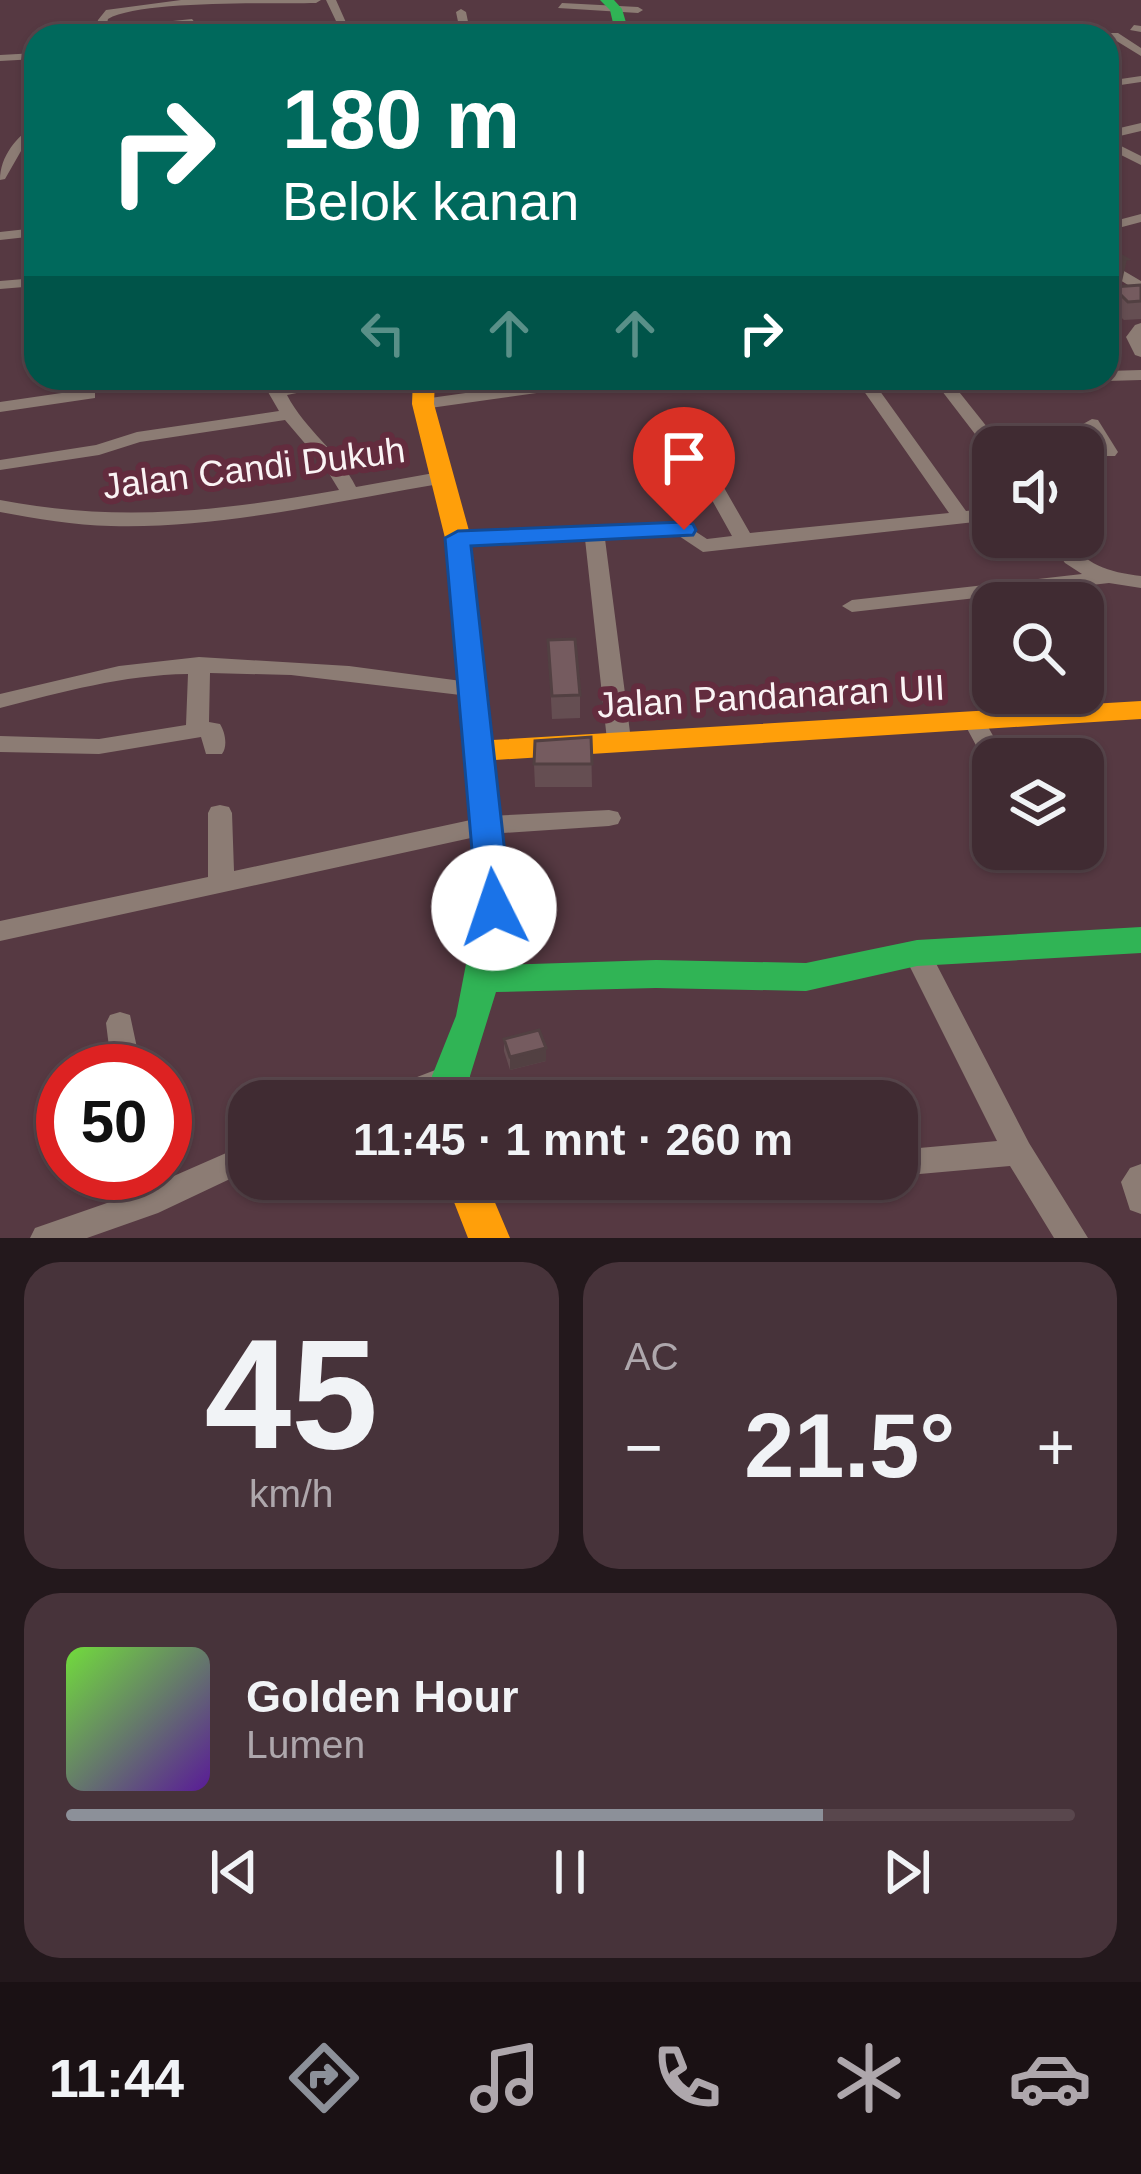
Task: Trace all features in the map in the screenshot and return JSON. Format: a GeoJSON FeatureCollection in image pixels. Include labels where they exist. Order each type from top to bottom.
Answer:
{"type":"FeatureCollection","features":[{"type":"Feature","properties":{"kind":"street"},"geometry":{"type":"LineString","coordinates":[[100,24],[123,7],[316,0]]}},
{"type":"Feature","properties":{"kind":"street"},"geometry":{"type":"LineString","coordinates":[[331,0],[341,23],[333,24]]}},
{"type":"Feature","properties":{"kind":"street"},"geometry":{"type":"LineString","coordinates":[[148,24],[203,21],[210,3]]}},
{"type":"Feature","properties":{"kind":"street"},"geometry":{"type":"LineString","coordinates":[[562,6],[620,17]]}},
{"type":"Feature","properties":{"kind":"street"},"geometry":{"type":"LineString","coordinates":[[272,7],[273,24]]}},
{"type":"Feature","properties":{"kind":"street"},"geometry":{"type":"LineString","coordinates":[[461,12],[464,24]]}},
{"type":"Feature","properties":{"kind":"street"},"geometry":{"type":"LineString","coordinates":[[0,176],[24,141]]}},
{"type":"Feature","properties":{"kind":"street"},"geometry":{"type":"LineString","coordinates":[[16,149],[24,148]]}},
{"type":"Feature","properties":{"kind":"street"},"geometry":{"type":"LineString","coordinates":[[1141,162],[1141,173]]}},
{"type":"Feature","properties":{"kind":"street"},"geometry":{"type":"LineString","coordinates":[[1141,328],[1135,337],[1141,352]]}},
{"type":"Feature","properties":{"kind":"street"},"geometry":{"type":"LineString","coordinates":[[277,390],[287,415],[326,457],[349,492]]}},
{"type":"Feature","properties":{"kind":"street"},"geometry":{"type":"LineString","coordinates":[[871,390],[961,517]]}},
{"type":"Feature","properties":{"kind":"street"},"geometry":{"type":"LineString","coordinates":[[950,390],[978,426]]}},
{"type":"Feature","properties":{"kind":"street"},"geometry":{"type":"LineString","coordinates":[[423,391],[458,538],[494,908],[474,1016],[455,1080]]}},
{"type":"Feature","properties":{"kind":"street"},"geometry":{"type":"LineString","coordinates":[[0,407],[89,394]]}},
{"type":"Feature","properties":{"kind":"street"},"geometry":{"type":"LineString","coordinates":[[0,465],[99,450],[137,437],[287,415]]}},
{"type":"Feature","properties":{"kind":"street"},"geometry":{"type":"LineString","coordinates":[[682,430],[744,540]]}},
{"type":"Feature","properties":{"kind":"street","name":"Jalan Candi Dukuh"},"geometry":{"type":"LineString","coordinates":[[0,506],[104,523],[248,509],[445,477]]}},
{"type":"Feature","properties":{"kind":"street"},"geometry":{"type":"LineString","coordinates":[[458,538],[684,530],[703,546],[713,547],[972,516]]}},
{"type":"Feature","properties":{"kind":"street"},"geometry":{"type":"LineString","coordinates":[[593,531],[619,740]]}},
{"type":"Feature","properties":{"kind":"street"},"geometry":{"type":"LineString","coordinates":[[1069,558],[1105,578]]}},
{"type":"Feature","properties":{"kind":"street"},"geometry":{"type":"LineString","coordinates":[[852,606],[1105,578],[1141,582]]}},
{"type":"Feature","properties":{"kind":"street"},"geometry":{"type":"LineString","coordinates":[[0,701],[124,669],[199,664],[303,667],[470,688]]}},
{"type":"Feature","properties":{"kind":"street"},"geometry":{"type":"LineString","coordinates":[[0,744],[66,748],[206,740],[199,664]]}},
{"type":"Feature","properties":{"kind":"street","name":"Jalan Pandanaran UII"},"geometry":{"type":"LineString","coordinates":[[478,752],[1141,710]]}},
{"type":"Feature","properties":{"kind":"street"},"geometry":{"type":"LineString","coordinates":[[974,721],[983,738]]}},
{"type":"Feature","properties":{"kind":"street"},"geometry":{"type":"LineString","coordinates":[[220,813],[220,880]]}},
{"type":"Feature","properties":{"kind":"street"},"geometry":{"type":"LineString","coordinates":[[0,932],[220,880],[489,825],[609,818]]}},
{"type":"Feature","properties":{"kind":"street"},"geometry":{"type":"LineString","coordinates":[[482,979],[656,974],[750,980],[806,977],[917,953],[1141,940]]}},
{"type":"Feature","properties":{"kind":"street"},"geometry":{"type":"LineString","coordinates":[[917,953],[1018,1152],[1072,1238]]}},
{"type":"Feature","properties":{"kind":"street"},"geometry":{"type":"LineString","coordinates":[[120,1023],[123,1044]]}},
{"type":"Feature","properties":{"kind":"street"},"geometry":{"type":"LineString","coordinates":[[918,1161],[1018,1152]]}},
{"type":"Feature","properties":{"kind":"street"},"geometry":{"type":"LineString","coordinates":[[192,1174],[228,1162]]}},
{"type":"Feature","properties":{"kind":"street"},"geometry":{"type":"LineString","coordinates":[[1141,1178],[1137,1182],[1141,1200]]}},
{"type":"Feature","properties":{"kind":"street"},"geometry":{"type":"LineString","coordinates":[[46,1238],[121,1200]]}},
{"type":"Feature","properties":{"kind":"street"},"geometry":{"type":"LineString","coordinates":[[474,1200],[489,1238]]}},
{"type":"Feature","properties":{"kind":"building"},"geometry":{"type":"Polygon","coordinates":[[[1141,285],[1141,301],[1128,302],[1119,287],[1141,285]]]}},
{"type":"Feature","properties":{"kind":"building"},"geometry":{"type":"Polygon","coordinates":[[[575,639],[580,695],[552,696],[548,640],[575,639]]]}},
{"type":"Feature","properties":{"kind":"building"},"geometry":{"type":"Polygon","coordinates":[[[591,737],[592,764],[534,764],[535,741],[591,737]]]}},
{"type":"Feature","properties":{"kind":"building"},"geometry":{"type":"Polygon","coordinates":[[[539,1030],[546,1048],[510,1057],[504,1039],[539,1030]]]}},
{"type":"Feature","properties":{"kind":"traffic: fast"},"geometry":{"type":"LineString","coordinates":[[606,0],[616,9],[620,24]]}},
{"type":"Feature","properties":{"kind":"traffic: fast"},"geometry":{"type":"LineString","coordinates":[[451,1080],[474,1016],[494,907],[492,889]]}},
{"type":"Feature","properties":{"kind":"traffic: fast"},"geometry":{"type":"LineString","coordinates":[[482,979],[656,974],[806,977],[917,953],[1141,940]]}},
{"type":"Feature","properties":{"kind":"traffic: slow"},"geometry":{"type":"LineString","coordinates":[[424,390],[423,404],[458,538],[492,889]]}},
{"type":"Feature","properties":{"kind":"traffic: slow"},"geometry":{"type":"LineString","coordinates":[[478,751],[1141,710]]}},
{"type":"Feature","properties":{"kind":"traffic: slow"},"geometry":{"type":"LineString","coordinates":[[474,1200],[489,1238]]}},
{"type":"Feature","properties":{"kind":"route"},"geometry":{"type":"LineString","coordinates":[[494,908],[458,538],[684,530]]}}]}
